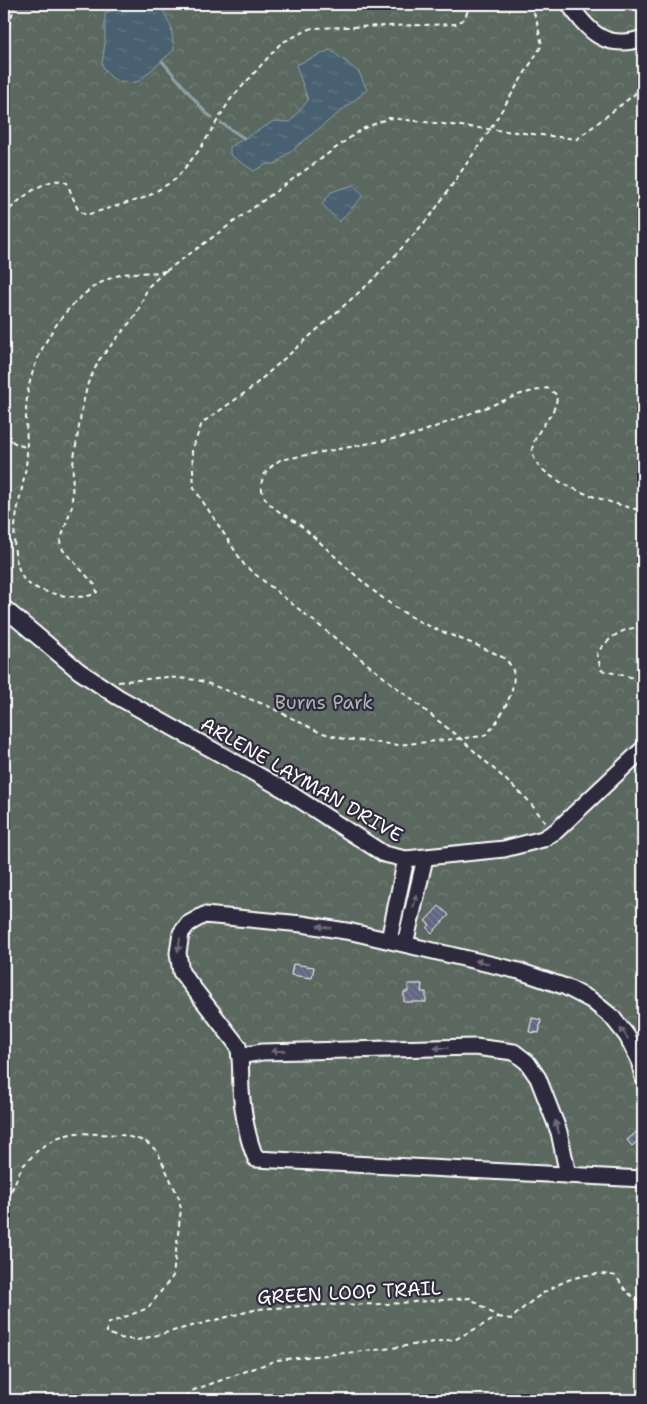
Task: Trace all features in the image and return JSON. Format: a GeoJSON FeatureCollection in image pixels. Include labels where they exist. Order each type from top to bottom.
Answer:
{"type":"FeatureCollection","features":[{"type":"Feature","properties":{"kind":"street"},"geometry":{"type":"LineString","coordinates":[[569,4],[586,28],[607,41],[629,43],[643,38]]}},
{"type":"Feature","properties":{"kind":"street","name":"ARLENE LAYMAN DRIVE"},"geometry":{"type":"LineString","coordinates":[[4,608],[79,671],[118,697],[283,789],[384,854],[406,859],[504,849],[543,839],[554,833],[643,749]]}},
{"type":"Feature","properties":{"kind":"street"},"geometry":{"type":"LineString","coordinates":[[404,944],[426,858]]}},
{"type":"Feature","properties":{"kind":"street"},"geometry":{"type":"LineString","coordinates":[[389,940],[406,859]]}},
{"type":"Feature","properties":{"kind":"street"},"geometry":{"type":"LineString","coordinates":[[643,1077],[639,1060],[627,1036],[612,1017],[591,1000],[566,986],[519,971],[389,940],[312,926],[204,915],[188,924],[181,933],[178,953],[180,972],[238,1046],[241,1089],[248,1133],[256,1159],[643,1179]]}},
{"type":"Feature","properties":{"kind":"street"},"geometry":{"type":"LineString","coordinates":[[240,1056],[262,1052],[475,1047],[514,1052],[528,1062],[538,1078],[559,1132],[568,1175]]}},
{"type":"Feature","properties":{"kind":"path"},"geometry":{"type":"LineString","coordinates":[[4,42],[15,4]]}},
{"type":"Feature","properties":{"kind":"path"},"geometry":{"type":"LineString","coordinates":[[4,216],[30,192],[52,180],[59,179],[67,183],[78,210],[86,215],[147,197],[168,185],[187,167],[230,100],[282,43],[312,28],[456,24],[464,19],[471,4]]}},
{"type":"Feature","properties":{"kind":"path"},"geometry":{"type":"LineString","coordinates":[[530,4],[536,18],[542,45],[489,131],[432,214],[374,278],[249,390],[202,423],[192,450],[194,488],[245,566],[462,739],[527,799],[554,833]]}},
{"type":"Feature","properties":{"kind":"path"},"geometry":{"type":"LineString","coordinates":[[166,271],[120,275],[80,296],[62,316],[41,353],[28,389],[26,469],[17,508],[15,535],[17,558],[24,578],[53,593],[74,596],[95,594],[97,592],[95,585],[62,550],[60,542],[72,506],[74,464],[82,408],[88,383],[98,360],[136,315],[148,287],[166,271],[362,129],[389,118],[489,131],[576,139],[635,94],[643,63]]}},
{"type":"Feature","properties":{"kind":"path"},"geometry":{"type":"LineString","coordinates":[[117,682],[167,677],[198,680],[266,705],[319,732],[344,739],[398,745],[484,736],[494,728],[511,690],[514,676],[512,667],[504,658],[437,631],[406,614],[386,600],[298,524],[278,511],[265,499],[261,489],[262,480],[267,469],[280,460],[414,434],[520,394],[547,388],[558,395],[557,405],[532,447],[535,463],[543,472],[592,497],[643,511]]}},
{"type":"Feature","properties":{"kind":"path"},"geometry":{"type":"LineString","coordinates":[[4,436],[18,446],[26,447]]}},
{"type":"Feature","properties":{"kind":"path"},"geometry":{"type":"LineString","coordinates":[[643,628],[631,627],[609,638],[597,653],[601,670],[643,680]]}},
{"type":"Feature","properties":{"kind":"path","name":"GREEN LOOP TRAIL"},"geometry":{"type":"LineString","coordinates":[[4,1207],[22,1167],[40,1148],[58,1137],[75,1133],[122,1135],[144,1141],[158,1151],[179,1198],[181,1209],[173,1276],[148,1308],[107,1324],[107,1333],[120,1338],[148,1339],[258,1309],[319,1305],[387,1304],[470,1298],[498,1317]]}},
{"type":"Feature","properties":{"kind":"path"},"geometry":{"type":"LineString","coordinates":[[180,1400],[194,1390],[277,1360],[384,1349],[456,1339],[498,1317],[511,1319],[546,1290],[581,1277],[605,1273],[616,1276],[626,1291],[643,1305]]}},
{"type":"Feature","properties":{"kind":"green space","name":"Burns Park"},"geometry":{"type":"Polygon","coordinates":[[[4,4],[643,4],[643,1400],[4,1400],[4,4]]]}},
{"type":"Feature","properties":{"kind":"water"},"geometry":{"type":"Polygon","coordinates":[[[149,4],[160,5],[171,26],[174,50],[139,81],[127,83],[112,78],[102,64],[105,43],[105,13],[149,4]]]}},
{"type":"Feature","properties":{"kind":"water"},"geometry":{"type":"Polygon","coordinates":[[[330,50],[359,72],[367,90],[275,164],[266,164],[254,171],[230,155],[230,147],[274,121],[290,122],[308,100],[296,65],[330,50]]]}},
{"type":"Feature","properties":{"kind":"water"},"geometry":{"type":"Polygon","coordinates":[[[353,185],[364,195],[339,222],[322,204],[331,192],[353,185]]]}},
{"type":"Feature","properties":{"kind":"building"},"geometry":{"type":"Polygon","coordinates":[[[439,906],[449,915],[432,933],[427,928],[430,925],[425,921],[439,906]]]}},
{"type":"Feature","properties":{"kind":"building"},"geometry":{"type":"Polygon","coordinates":[[[293,964],[314,967],[312,978],[291,975],[293,964]]]}},
{"type":"Feature","properties":{"kind":"building"},"geometry":{"type":"Polygon","coordinates":[[[408,984],[422,984],[421,992],[426,992],[426,1002],[404,1002],[404,992],[408,992],[408,984]]]}},
{"type":"Feature","properties":{"kind":"building"},"geometry":{"type":"Polygon","coordinates":[[[532,1018],[541,1020],[539,1033],[529,1032],[532,1018]]]}},
{"type":"Feature","properties":{"kind":"building"},"geometry":{"type":"Polygon","coordinates":[[[643,1127],[643,1136],[632,1146],[627,1140],[643,1127]]]}},
{"type":"Feature","properties":{"kind":"waterway"},"geometry":{"type":"LineString","coordinates":[[162,61],[206,113],[212,117]]}},
{"type":"Feature","properties":{"kind":"waterway"},"geometry":{"type":"LineString","coordinates":[[221,123],[244,138]]}}]}
